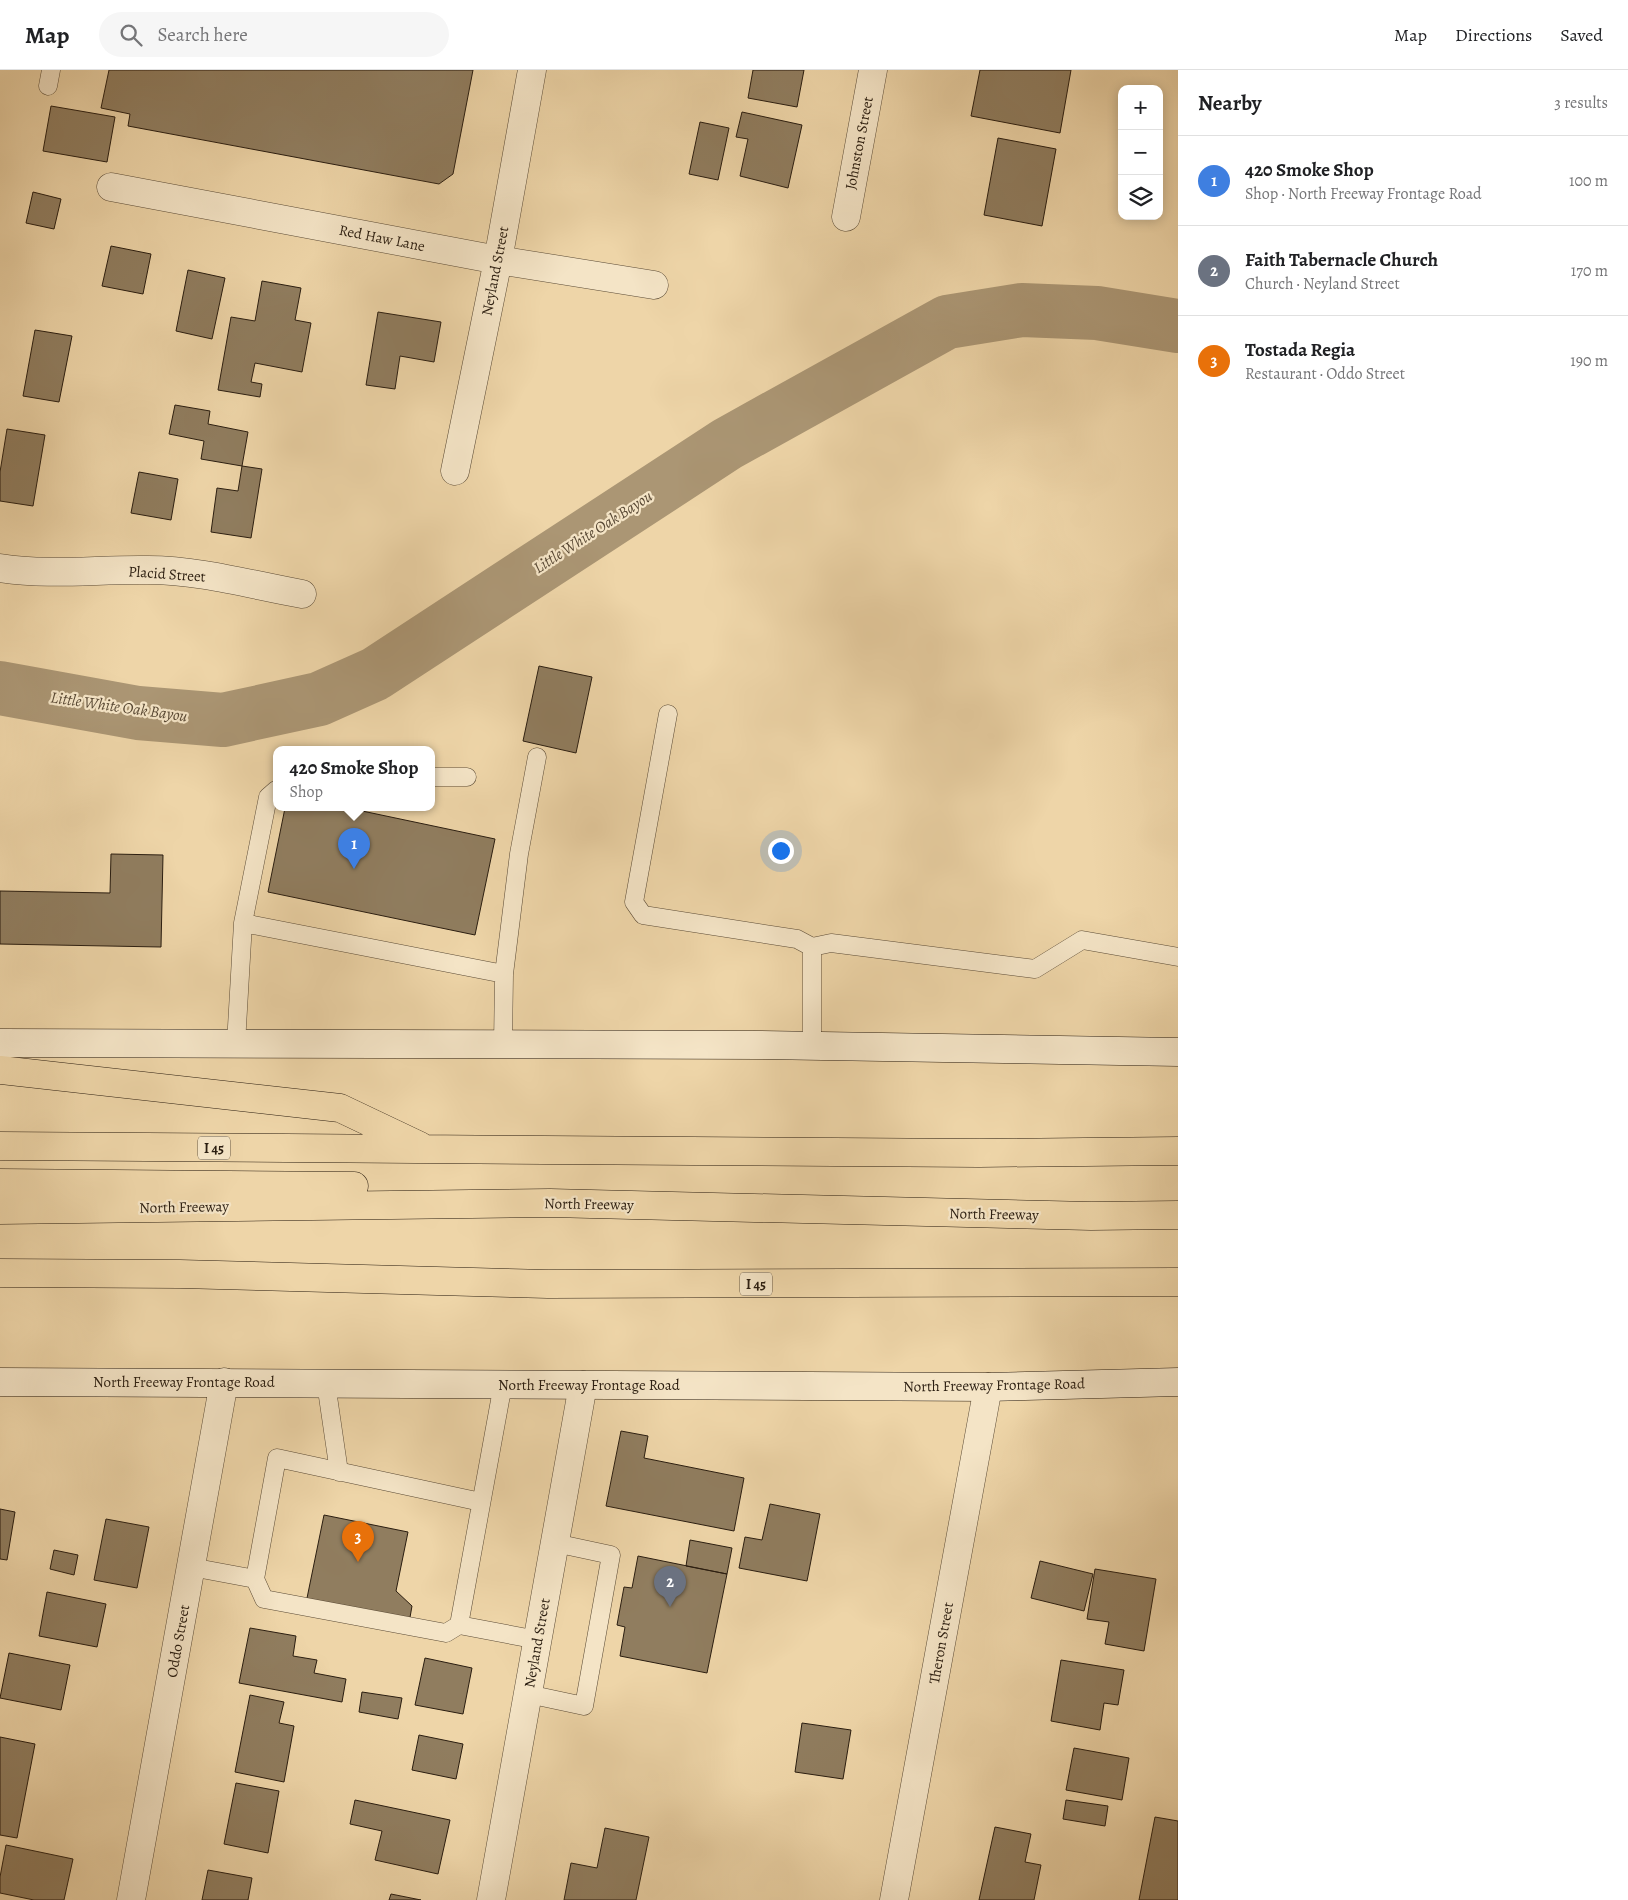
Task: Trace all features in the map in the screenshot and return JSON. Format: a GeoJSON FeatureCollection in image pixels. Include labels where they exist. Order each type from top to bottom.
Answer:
{"type":"FeatureCollection","features":[{"type":"Feature","properties":{"kind":"highway"},"geometry":{"type":"LineString","coordinates":[[0,1070],[340,1108],[428,1150]]}},
{"type":"Feature","properties":{"kind":"highway","name":"I 45"},"geometry":{"type":"LineString","coordinates":[[0,1146],[979,1153],[1178,1151]]}},
{"type":"Feature","properties":{"kind":"highway"},"geometry":{"type":"LineString","coordinates":[[0,1183],[438,1186],[550,1203]]}},
{"type":"Feature","properties":{"kind":"highway","name":"North Freeway"},"geometry":{"type":"LineString","coordinates":[[0,1210],[550,1203],[1091,1216],[1178,1215]]}},
{"type":"Feature","properties":{"kind":"highway","name":"I 45"},"geometry":{"type":"LineString","coordinates":[[0,1274],[180,1274],[548,1284],[1178,1282]]}},
{"type":"Feature","properties":{"kind":"street","name":"Neyland Street"},"geometry":{"type":"LineString","coordinates":[[455,470],[498,260],[532,70]]}},
{"type":"Feature","properties":{"kind":"street","name":"Johnston Street"},"geometry":{"type":"LineString","coordinates":[[846,217],[873,70]]}},
{"type":"Feature","properties":{"kind":"street","name":"Red Haw Lane"},"geometry":{"type":"LineString","coordinates":[[111,187],[498,260],[654,285]]}},
{"type":"Feature","properties":{"kind":"street","name":"Placid Street"},"geometry":{"type":"LineString","coordinates":[[0,568],[42,573],[158,570],[195,574],[302,594]]}},
{"type":"Feature","properties":{"kind":"street"},"geometry":{"type":"LineString","coordinates":[[0,1043],[812,1046],[1178,1052]]}},
{"type":"Feature","properties":{"kind":"street","name":"North Freeway Frontage Road"},"geometry":{"type":"LineString","coordinates":[[0,1382],[988,1387],[1178,1382]]}},
{"type":"Feature","properties":{"kind":"street","name":"Oddo Street"},"geometry":{"type":"LineString","coordinates":[[131,1900],[224,1382]]}},
{"type":"Feature","properties":{"kind":"street","name":"Neyland Street"},"geometry":{"type":"LineString","coordinates":[[491,1900],[583,1385]]}},
{"type":"Feature","properties":{"kind":"street","name":"Theron Street"},"geometry":{"type":"LineString","coordinates":[[894,1900],[988,1387]]}},
{"type":"Feature","properties":{"kind":"lane"},"geometry":{"type":"LineString","coordinates":[[668,714],[634,902],[637,909],[643,915],[797,940],[812,947],[831,943],[1034,969],[1082,940],[1178,958]]}},
{"type":"Feature","properties":{"kind":"lane"},"geometry":{"type":"LineString","coordinates":[[503,1045],[504,974],[519,854],[537,757]]}},
{"type":"Feature","properties":{"kind":"lane"},"geometry":{"type":"LineString","coordinates":[[435,777],[467,777]]}},
{"type":"Feature","properties":{"kind":"lane"},"geometry":{"type":"LineString","coordinates":[[236,1044],[243,922],[268,797],[273,793]]}},
{"type":"Feature","properties":{"kind":"lane"},"geometry":{"type":"LineString","coordinates":[[243,922],[504,974]]}},
{"type":"Feature","properties":{"kind":"lane"},"geometry":{"type":"LineString","coordinates":[[812,947],[812,1046]]}},
{"type":"Feature","properties":{"kind":"lane"},"geometry":{"type":"LineString","coordinates":[[326,1383],[339,1472]]}},
{"type":"Feature","properties":{"kind":"lane"},"geometry":{"type":"LineString","coordinates":[[458,1625],[503,1384]]}},
{"type":"Feature","properties":{"kind":"lane"},"geometry":{"type":"LineString","coordinates":[[481,1502],[276,1458],[255,1579],[264,1599],[446,1633],[458,1625],[538,1640]]}},
{"type":"Feature","properties":{"kind":"lane"},"geometry":{"type":"LineString","coordinates":[[528,1694],[584,1706],[611,1555],[555,1543]]}},
{"type":"Feature","properties":{"kind":"lane"},"geometry":{"type":"LineString","coordinates":[[191,1567],[255,1579]]}},
{"type":"Feature","properties":{"kind":"building"},"geometry":{"type":"Polygon","coordinates":[[[109,70],[473,70],[453,174],[439,184],[128,126],[130,114],[101,108],[109,70]]]}},
{"type":"Feature","properties":{"kind":"building"},"geometry":{"type":"Polygon","coordinates":[[[753,70],[804,70],[797,107],[748,98],[753,70]]]}},
{"type":"Feature","properties":{"kind":"building"},"geometry":{"type":"Polygon","coordinates":[[[980,70],[1071,70],[1060,133],[971,116],[980,70]]]}},
{"type":"Feature","properties":{"kind":"building"},"geometry":{"type":"Polygon","coordinates":[[[51,106],[115,117],[107,162],[43,151],[51,106]]]}},
{"type":"Feature","properties":{"kind":"building"},"geometry":{"type":"Polygon","coordinates":[[[742,112],[802,125],[788,188],[740,176],[748,139],[736,137],[742,112]]]}},
{"type":"Feature","properties":{"kind":"building"},"geometry":{"type":"Polygon","coordinates":[[[700,122],[729,128],[718,180],[689,174],[700,122]]]}},
{"type":"Feature","properties":{"kind":"building"},"geometry":{"type":"Polygon","coordinates":[[[998,138],[1056,149],[1042,226],[984,215],[998,138]]]}},
{"type":"Feature","properties":{"kind":"building"},"geometry":{"type":"Polygon","coordinates":[[[33,192],[61,199],[54,229],[26,223],[33,192]]]}},
{"type":"Feature","properties":{"kind":"building"},"geometry":{"type":"Polygon","coordinates":[[[111,246],[151,254],[143,294],[102,286],[111,246]]]}},
{"type":"Feature","properties":{"kind":"building"},"geometry":{"type":"Polygon","coordinates":[[[188,270],[225,278],[212,339],[176,331],[188,270]]]}},
{"type":"Feature","properties":{"kind":"building"},"geometry":{"type":"Polygon","coordinates":[[[262,281],[301,288],[295,320],[311,323],[302,372],[255,363],[251,382],[262,384],[260,397],[218,390],[231,317],[255,321],[262,281]]]}},
{"type":"Feature","properties":{"kind":"building"},"geometry":{"type":"Polygon","coordinates":[[[378,312],[441,322],[434,362],[400,356],[395,389],[366,385],[378,312]]]}},
{"type":"Feature","properties":{"kind":"building"},"geometry":{"type":"Polygon","coordinates":[[[35,330],[72,336],[59,402],[23,396],[35,330]]]}},
{"type":"Feature","properties":{"kind":"building"},"geometry":{"type":"Polygon","coordinates":[[[175,405],[210,411],[208,424],[248,432],[242,466],[201,459],[204,441],[169,434],[175,405]]]}},
{"type":"Feature","properties":{"kind":"building"},"geometry":{"type":"Polygon","coordinates":[[[7,429],[45,435],[33,506],[0,501],[0,472],[7,429]]]}},
{"type":"Feature","properties":{"kind":"building"},"geometry":{"type":"Polygon","coordinates":[[[242,466],[262,469],[251,538],[211,532],[217,488],[238,491],[242,466]]]}},
{"type":"Feature","properties":{"kind":"building"},"geometry":{"type":"Polygon","coordinates":[[[139,472],[178,479],[171,520],[131,513],[139,472]]]}},
{"type":"Feature","properties":{"kind":"building"},"geometry":{"type":"Polygon","coordinates":[[[539,666],[592,677],[576,753],[523,741],[539,666]]]}},
{"type":"Feature","properties":{"kind":"building"},"geometry":{"type":"Polygon","coordinates":[[[284,811],[362,811],[495,839],[475,935],[268,892],[284,811]]]}},
{"type":"Feature","properties":{"kind":"building"},"geometry":{"type":"Polygon","coordinates":[[[111,854],[163,855],[161,947],[0,944],[0,891],[110,893],[111,854]]]}},
{"type":"Feature","properties":{"kind":"building"},"geometry":{"type":"Polygon","coordinates":[[[621,1431],[648,1436],[644,1458],[744,1478],[734,1531],[606,1506],[621,1431]]]}},
{"type":"Feature","properties":{"kind":"building"},"geometry":{"type":"Polygon","coordinates":[[[770,1504],[820,1514],[807,1581],[739,1568],[745,1537],[762,1540],[770,1504]]]}},
{"type":"Feature","properties":{"kind":"building"},"geometry":{"type":"Polygon","coordinates":[[[0,1509],[15,1512],[7,1560],[0,1559],[0,1509]]]}},
{"type":"Feature","properties":{"kind":"building"},"geometry":{"type":"Polygon","coordinates":[[[324,1515],[408,1532],[396,1591],[412,1606],[409,1623],[306,1603],[324,1515]]]}},
{"type":"Feature","properties":{"kind":"building"},"geometry":{"type":"Polygon","coordinates":[[[106,1519],[149,1527],[137,1588],[94,1580],[106,1519]]]}},
{"type":"Feature","properties":{"kind":"building"},"geometry":{"type":"Polygon","coordinates":[[[690,1540],[732,1548],[727,1574],[686,1566],[690,1540]]]}},
{"type":"Feature","properties":{"kind":"building"},"geometry":{"type":"Polygon","coordinates":[[[54,1550],[78,1555],[74,1575],[50,1569],[54,1550]]]}},
{"type":"Feature","properties":{"kind":"building"},"geometry":{"type":"Polygon","coordinates":[[[638,1556],[727,1574],[707,1673],[620,1656],[625,1627],[617,1625],[624,1587],[632,1588],[638,1556]]]}},
{"type":"Feature","properties":{"kind":"building"},"geometry":{"type":"Polygon","coordinates":[[[1040,1561],[1093,1574],[1084,1611],[1031,1598],[1040,1561]]]}},
{"type":"Feature","properties":{"kind":"building"},"geometry":{"type":"Polygon","coordinates":[[[1095,1569],[1156,1579],[1144,1651],[1105,1644],[1109,1622],[1087,1619],[1095,1569]]]}},
{"type":"Feature","properties":{"kind":"building"},"geometry":{"type":"Polygon","coordinates":[[[47,1592],[106,1604],[97,1647],[39,1636],[47,1592]]]}},
{"type":"Feature","properties":{"kind":"building"},"geometry":{"type":"Polygon","coordinates":[[[250,1628],[296,1636],[293,1656],[317,1660],[314,1673],[346,1679],[342,1702],[239,1683],[250,1628]]]}},
{"type":"Feature","properties":{"kind":"building"},"geometry":{"type":"Polygon","coordinates":[[[9,1653],[70,1665],[61,1710],[0,1698],[9,1653]]]}},
{"type":"Feature","properties":{"kind":"building"},"geometry":{"type":"Polygon","coordinates":[[[425,1658],[472,1668],[463,1714],[415,1705],[425,1658]]]}},
{"type":"Feature","properties":{"kind":"building"},"geometry":{"type":"Polygon","coordinates":[[[1061,1660],[1124,1670],[1118,1705],[1104,1703],[1100,1730],[1051,1721],[1061,1660]]]}},
{"type":"Feature","properties":{"kind":"building"},"geometry":{"type":"Polygon","coordinates":[[[362,1692],[402,1698],[398,1719],[359,1712],[362,1692]]]}},
{"type":"Feature","properties":{"kind":"building"},"geometry":{"type":"Polygon","coordinates":[[[250,1695],[284,1702],[279,1723],[294,1726],[284,1782],[235,1772],[250,1695]]]}},
{"type":"Feature","properties":{"kind":"building"},"geometry":{"type":"Polygon","coordinates":[[[802,1723],[851,1730],[843,1779],[795,1772],[802,1723]]]}},
{"type":"Feature","properties":{"kind":"building"},"geometry":{"type":"Polygon","coordinates":[[[419,1735],[463,1744],[456,1779],[412,1770],[419,1735]]]}},
{"type":"Feature","properties":{"kind":"building"},"geometry":{"type":"Polygon","coordinates":[[[0,1737],[35,1744],[17,1838],[0,1835],[0,1737]]]}},
{"type":"Feature","properties":{"kind":"building"},"geometry":{"type":"Polygon","coordinates":[[[1074,1748],[1129,1758],[1122,1800],[1066,1790],[1074,1748]]]}},
{"type":"Feature","properties":{"kind":"building"},"geometry":{"type":"Polygon","coordinates":[[[236,1783],[279,1791],[268,1853],[224,1844],[236,1783]]]}},
{"type":"Feature","properties":{"kind":"building"},"geometry":{"type":"Polygon","coordinates":[[[355,1800],[450,1820],[438,1874],[375,1860],[382,1831],[350,1824],[355,1800]]]}},
{"type":"Feature","properties":{"kind":"building"},"geometry":{"type":"Polygon","coordinates":[[[1066,1800],[1108,1806],[1105,1826],[1063,1819],[1066,1800]]]}},
{"type":"Feature","properties":{"kind":"building"},"geometry":{"type":"Polygon","coordinates":[[[1155,1817],[1178,1821],[1178,1900],[1139,1900],[1155,1817]]]}},
{"type":"Feature","properties":{"kind":"building"},"geometry":{"type":"Polygon","coordinates":[[[995,1827],[1031,1834],[1025,1862],[1041,1865],[1034,1900],[979,1900],[995,1827]]]}},
{"type":"Feature","properties":{"kind":"building"},"geometry":{"type":"Polygon","coordinates":[[[605,1828],[649,1837],[636,1900],[564,1900],[571,1863],[597,1868],[605,1828]]]}},
{"type":"Feature","properties":{"kind":"building"},"geometry":{"type":"Polygon","coordinates":[[[6,1845],[73,1859],[64,1900],[34,1900],[0,1893],[0,1877],[6,1845]]]}},
{"type":"Feature","properties":{"kind":"building"},"geometry":{"type":"Polygon","coordinates":[[[208,1870],[252,1878],[248,1900],[202,1900],[208,1870]]]}},
{"type":"Feature","properties":{"kind":"building"},"geometry":{"type":"Polygon","coordinates":[[[391,1894],[421,1900],[389,1900],[391,1894]]]}},
{"type":"Feature","properties":{"kind":"waterway","name":"Little White Oak Bayou"},"geometry":{"type":"LineString","coordinates":[[0,688],[138,713],[223,720],[319,699],[375,674],[727,444],[947,322],[1022,310],[1097,313],[1178,326]]}},
{"type":"Feature","properties":{"kind":"place","name":"420 Smoke Shop"},"geometry":{"type":"Point","coordinates":[354,869]}},
{"type":"Feature","properties":{"kind":"place","name":"Tostada Regia"},"geometry":{"type":"Point","coordinates":[358,1562]}},
{"type":"Feature","properties":{"kind":"place","name":"Faith Tabernacle Church"},"geometry":{"type":"Point","coordinates":[670,1607]}}]}
